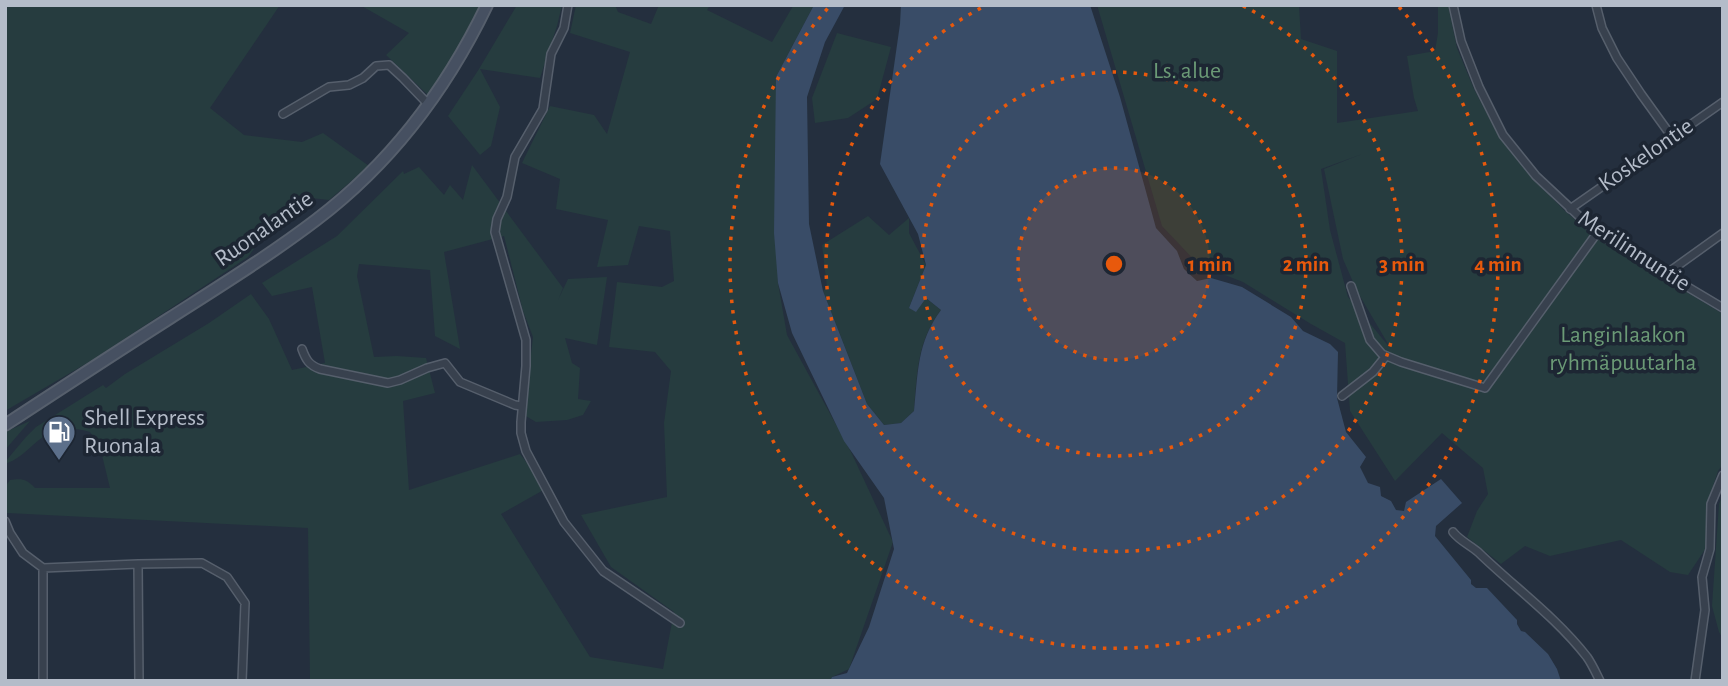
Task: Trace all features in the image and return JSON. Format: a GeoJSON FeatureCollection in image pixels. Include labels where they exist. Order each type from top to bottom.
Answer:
{"type":"FeatureCollection","features":[{"type":"Feature","properties":{"kind":"street","name":"Ruonalantie"},"geometry":{"type":"LineString","coordinates":[[5,425],[238,274],[317,219],[360,182],[390,151],[428,104],[459,59],[487,5]]}},
{"type":"Feature","properties":{"kind":"street"},"geometry":{"type":"LineString","coordinates":[[568,5],[564,28],[551,54],[543,109],[515,157],[507,197],[497,219],[495,232],[526,340],[521,433],[526,451],[564,522],[603,571],[680,623]]}},
{"type":"Feature","properties":{"kind":"street","name":"Merilinnuntie"},"geometry":{"type":"LineString","coordinates":[[1453,5],[1461,41],[1479,87],[1503,135],[1536,176],[1597,233],[1723,308]]}},
{"type":"Feature","properties":{"kind":"street"},"geometry":{"type":"LineString","coordinates":[[1596,5],[1602,28],[1617,58],[1672,137]]}},
{"type":"Feature","properties":{"kind":"street"},"geometry":{"type":"LineString","coordinates":[[283,114],[329,87],[349,85],[363,78],[376,66],[389,65],[428,104]]}},
{"type":"Feature","properties":{"kind":"street","name":"Koskelontie"},"geometry":{"type":"LineString","coordinates":[[1570,209],[1723,102]]}},
{"type":"Feature","properties":{"kind":"street"},"geometry":{"type":"LineString","coordinates":[[1351,286],[1370,340],[1382,354],[1485,388],[1597,233]]}},
{"type":"Feature","properties":{"kind":"street"},"geometry":{"type":"LineString","coordinates":[[1666,274],[1723,233]]}},
{"type":"Feature","properties":{"kind":"street"},"geometry":{"type":"LineString","coordinates":[[302,349],[310,365],[320,369],[388,383],[445,363],[460,382],[521,406]]}},
{"type":"Feature","properties":{"kind":"street"},"geometry":{"type":"LineString","coordinates":[[1342,396],[1373,372],[1387,356]]}},
{"type":"Feature","properties":{"kind":"street"},"geometry":{"type":"LineString","coordinates":[[1695,681],[1705,610],[1702,577],[1710,549],[1711,504],[1723,475]]}},
{"type":"Feature","properties":{"kind":"street"},"geometry":{"type":"LineString","coordinates":[[5,521],[23,553],[43,568],[202,564],[228,576],[245,603],[242,681]]}},
{"type":"Feature","properties":{"kind":"street"},"geometry":{"type":"LineString","coordinates":[[1453,532],[1458,540],[1475,550],[1545,613],[1588,658],[1600,681]]}},
{"type":"Feature","properties":{"kind":"street"},"geometry":{"type":"LineString","coordinates":[[138,564],[139,681]]}},
{"type":"Feature","properties":{"kind":"street"},"geometry":{"type":"LineString","coordinates":[[43,568],[43,681]]}},
{"type":"Feature","properties":{"kind":"green space"},"geometry":{"type":"Polygon","coordinates":[[[5,5],[280,5],[210,108],[244,135],[302,142],[323,133],[369,166],[329,200],[293,196],[248,257],[94,359],[5,411],[5,5]]]}},
{"type":"Feature","properties":{"kind":"green space"},"geometry":{"type":"Polygon","coordinates":[[[360,5],[481,5],[455,55],[429,96],[386,55],[409,33],[360,5]]]}},
{"type":"Feature","properties":{"kind":"green space"},"geometry":{"type":"Polygon","coordinates":[[[517,5],[562,5],[540,78],[480,69],[500,107],[491,146],[480,155],[448,116],[517,5]]]}},
{"type":"Feature","properties":{"kind":"green space"},"geometry":{"type":"Polygon","coordinates":[[[576,5],[615,5],[618,12],[651,24],[659,5],[710,5],[707,10],[772,42],[793,6],[814,5],[776,77],[778,283],[787,335],[851,452],[893,542],[849,669],[832,677],[830,681],[310,681],[308,528],[7,513],[5,487],[10,480],[24,480],[35,488],[110,488],[100,447],[90,432],[82,430],[53,432],[17,458],[5,462],[36,427],[103,385],[106,388],[251,294],[269,319],[292,370],[325,363],[312,287],[272,296],[262,283],[337,236],[403,171],[404,174],[419,167],[444,195],[450,185],[463,200],[472,165],[563,288],[558,300],[568,279],[607,277],[597,345],[565,338],[572,363],[580,368],[578,399],[591,401],[583,415],[567,420],[536,422],[524,415],[533,337],[523,311],[504,236],[444,252],[460,349],[435,336],[430,270],[359,264],[357,276],[374,357],[426,358],[435,393],[403,401],[409,490],[520,454],[547,488],[501,514],[590,657],[663,669],[674,612],[611,567],[581,515],[667,497],[664,423],[671,371],[655,352],[609,347],[617,282],[662,287],[674,281],[670,231],[639,226],[628,265],[597,267],[608,220],[556,209],[560,179],[522,163],[550,106],[594,115],[607,134],[630,52],[570,33],[576,5]]]}},
{"type":"Feature","properties":{"kind":"green space"},"geometry":{"type":"Polygon","coordinates":[[[1097,5],[1299,5],[1301,39],[1337,51],[1337,123],[1418,111],[1407,56],[1435,51],[1438,5],[1448,5],[1457,48],[1474,89],[1499,137],[1532,178],[1592,234],[1483,384],[1491,387],[1596,238],[1723,314],[1723,464],[1706,507],[1706,548],[1688,575],[1670,572],[1621,540],[1550,556],[1525,546],[1501,564],[1467,537],[1477,511],[1488,494],[1483,468],[1442,433],[1395,481],[1350,411],[1345,343],[1243,282],[1199,265],[1162,226],[1097,5]],[[1362,154],[1321,169],[1330,230],[1348,297],[1391,349],[1357,291],[1343,259],[1324,169],[1362,154]]]}},
{"type":"Feature","properties":{"kind":"green space"},"geometry":{"type":"Polygon","coordinates":[[[837,33],[891,47],[877,99],[848,118],[815,123],[812,98],[837,33]]]}},
{"type":"Feature","properties":{"kind":"green space"},"geometry":{"type":"Polygon","coordinates":[[[868,216],[889,235],[909,218],[909,233],[926,265],[909,308],[926,298],[941,310],[923,346],[914,411],[901,423],[884,425],[867,404],[823,291],[827,287],[822,245],[868,216]]]}},
{"type":"Feature","properties":{"kind":"green space"},"geometry":{"type":"Polygon","coordinates":[[[30,421],[5,450],[5,432],[30,421]]]}},
{"type":"Feature","properties":{"kind":"green space"},"geometry":{"type":"Polygon","coordinates":[[[1723,494],[1723,639],[1712,606],[1719,504],[1723,494]]]}},
{"type":"Feature","properties":{"kind":"water"},"geometry":{"type":"Polygon","coordinates":[[[814,5],[845,5],[825,42],[807,97],[809,224],[823,291],[867,404],[884,425],[901,423],[914,411],[923,346],[941,310],[926,298],[916,312],[909,308],[926,265],[918,234],[880,164],[901,5],[1090,5],[1120,97],[1156,228],[1177,251],[1184,269],[1197,281],[1211,278],[1242,287],[1291,317],[1303,331],[1330,344],[1338,352],[1337,398],[1346,432],[1366,457],[1360,467],[1368,483],[1380,487],[1381,496],[1391,501],[1396,510],[1404,511],[1406,502],[1441,479],[1462,503],[1436,526],[1435,536],[1471,580],[1471,584],[1476,588],[1487,588],[1517,620],[1521,631],[1548,654],[1561,681],[830,681],[832,677],[847,673],[869,627],[894,549],[884,498],[844,441],[792,333],[778,283],[774,233],[776,77],[814,5]]]}},
{"type":"Feature","properties":{"kind":"place","name":"Shell Express Ruonala"},"geometry":{"type":"Point","coordinates":[59,462]}},
{"type":"Feature","properties":{"kind":"park label","name":"Ls. alue"},"geometry":{"type":"Point","coordinates":[1187,71]}},
{"type":"Feature","properties":{"kind":"park label","name":"Langinlaakon ryhmäpuutarha"},"geometry":{"type":"Point","coordinates":[1623,349]}}]}
